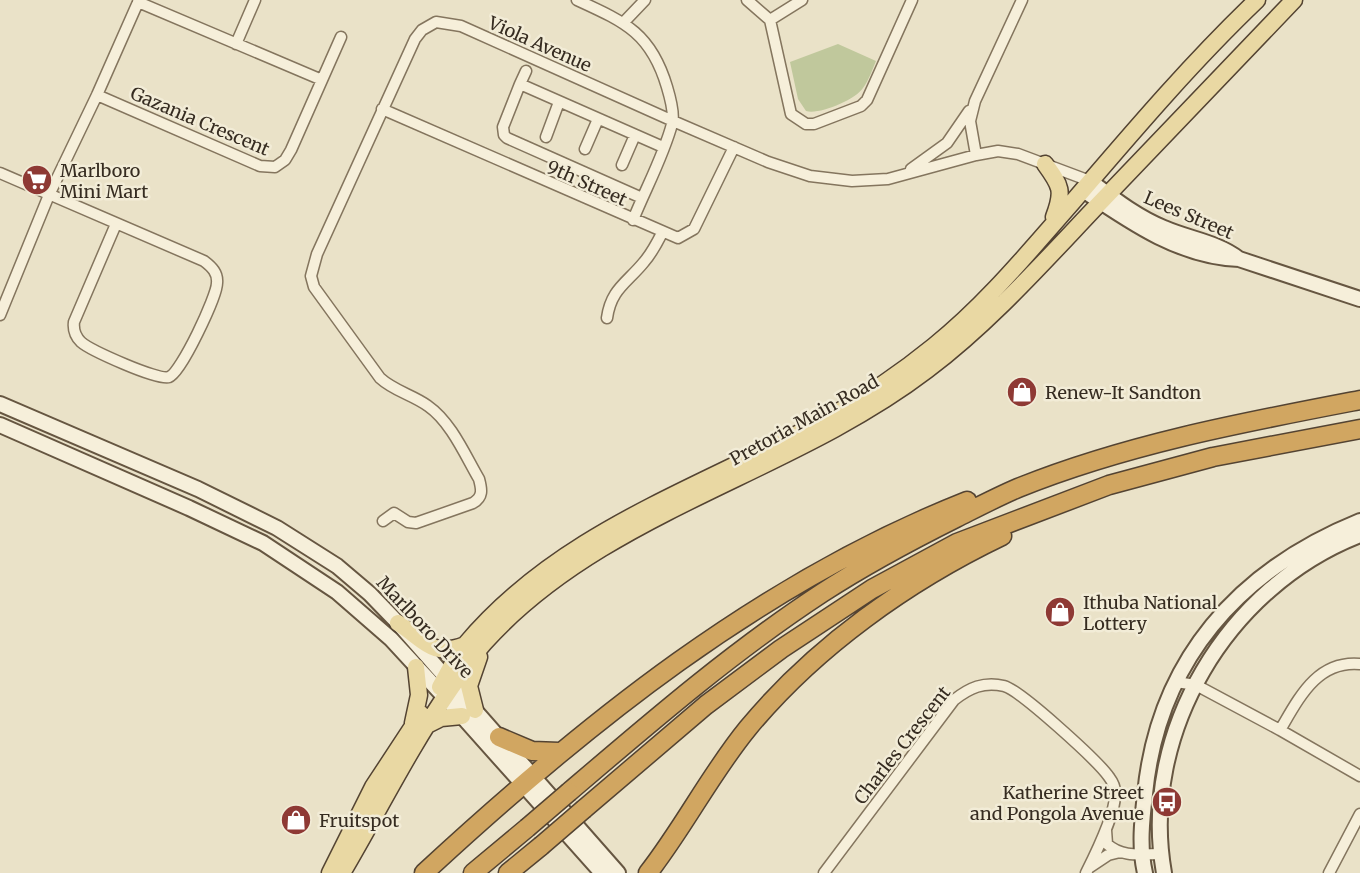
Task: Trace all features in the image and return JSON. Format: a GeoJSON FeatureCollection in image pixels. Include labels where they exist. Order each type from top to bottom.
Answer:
{"type":"FeatureCollection","features":[{"type":"Feature","properties":{"kind":"highway"},"geometry":{"type":"LineString","coordinates":[[474,873],[703,680],[767,631],[822,593],[907,542],[1015,489],[1092,462],[1222,428],[1360,400]]}},
{"type":"Feature","properties":{"kind":"highway"},"geometry":{"type":"LineString","coordinates":[[508,873],[737,681],[872,589],[957,543],[1109,485],[1213,457],[1360,429]]}},
{"type":"Feature","properties":{"kind":"highway"},"geometry":{"type":"LineString","coordinates":[[424,873],[559,752],[654,678],[702,645],[803,581],[933,515],[990,494],[1015,489]]}},
{"type":"Feature","properties":{"kind":"highway"},"geometry":{"type":"LineString","coordinates":[[648,873],[742,736],[768,704],[806,667],[842,637],[917,584],[957,558],[1043,517],[1056,504]]}},
{"type":"Feature","properties":{"kind":"highway"},"geometry":{"type":"LineString","coordinates":[[499,737],[533,751],[559,752]]}},
{"type":"Feature","properties":{"kind":"highway"},"geometry":{"type":"LineString","coordinates":[[657,873],[665,851]]}},
{"type":"Feature","properties":{"kind":"main road","name":"Pretoria Main Road"},"geometry":{"type":"LineString","coordinates":[[445,688],[465,645],[535,577],[594,536],[829,417],[895,375],[967,318],[1049,229],[1083,183],[1257,0]]}},
{"type":"Feature","properties":{"kind":"main road","name":"Pretoria Main Road"},"geometry":{"type":"LineString","coordinates":[[445,688],[512,615],[556,578],[606,544],[836,429],[879,404],[920,375],[973,332],[1294,0]]}},
{"type":"Feature","properties":{"kind":"main road"},"geometry":{"type":"LineString","coordinates":[[1045,164],[1058,181],[1060,189],[1059,206],[1049,229]]}},
{"type":"Feature","properties":{"kind":"main road","name":"Lees Street"},"geometry":{"type":"LineString","coordinates":[[1083,183],[1157,237],[1221,259],[1239,259],[1360,299]]}},
{"type":"Feature","properties":{"kind":"main road","name":"Marlboro Drive"},"geometry":{"type":"LineString","coordinates":[[0,404],[198,489],[277,528],[337,566],[398,622],[445,688],[528,780],[618,873]]}},
{"type":"Feature","properties":{"kind":"main road","name":"Marlboro Drive"},"geometry":{"type":"LineString","coordinates":[[0,425],[189,508],[271,548],[337,592],[391,639],[416,667],[445,688]]}},
{"type":"Feature","properties":{"kind":"main road"},"geometry":{"type":"LineString","coordinates":[[0,431],[25,437]]}},
{"type":"Feature","properties":{"kind":"main road"},"geometry":{"type":"LineString","coordinates":[[1145,873],[1141,853],[1147,774],[1152,746],[1176,682],[1221,613],[1264,573],[1288,557],[1360,521]]}},
{"type":"Feature","properties":{"kind":"main road"},"geometry":{"type":"LineString","coordinates":[[1164,873],[1159,819],[1166,761],[1181,712],[1216,650],[1234,626],[1257,603],[1297,570],[1327,550],[1360,535]]}},
{"type":"Feature","properties":{"kind":"main road"},"geometry":{"type":"LineString","coordinates":[[398,622],[437,650],[449,651],[465,645]]}},
{"type":"Feature","properties":{"kind":"main road"},"geometry":{"type":"LineString","coordinates":[[419,726],[441,718],[469,713],[470,681],[483,645]]}},
{"type":"Feature","properties":{"kind":"main road"},"geometry":{"type":"LineString","coordinates":[[342,873],[419,726],[416,667]]}},
{"type":"Feature","properties":{"kind":"main road"},"geometry":{"type":"LineString","coordinates":[[330,873],[373,787],[445,688]]}},
{"type":"Feature","properties":{"kind":"main road","name":"Marlboro Drive"},"geometry":{"type":"LineString","coordinates":[[469,713],[499,737],[528,780],[602,873]]}},
{"type":"Feature","properties":{"kind":"street"},"geometry":{"type":"LineString","coordinates":[[236,44],[255,0]]}},
{"type":"Feature","properties":{"kind":"street"},"geometry":{"type":"LineString","coordinates":[[577,0],[624,22],[642,39],[659,64],[668,92],[673,121],[633,220]]}},
{"type":"Feature","properties":{"kind":"street"},"geometry":{"type":"LineString","coordinates":[[624,22],[645,0]]}},
{"type":"Feature","properties":{"kind":"street"},"geometry":{"type":"LineString","coordinates":[[747,0],[770,20],[792,114],[806,124],[814,124],[861,106],[867,100],[912,0]]}},
{"type":"Feature","properties":{"kind":"street"},"geometry":{"type":"LineString","coordinates":[[770,20],[802,0]]}},
{"type":"Feature","properties":{"kind":"street"},"geometry":{"type":"LineString","coordinates":[[976,155],[970,121],[975,101],[1022,0]]}},
{"type":"Feature","properties":{"kind":"street"},"geometry":{"type":"LineString","coordinates":[[0,315],[49,195],[139,1],[322,80]]}},
{"type":"Feature","properties":{"kind":"street","name":"Viola Avenue"},"geometry":{"type":"LineString","coordinates":[[383,521],[394,513],[411,524],[416,523],[479,500],[482,489],[467,458],[435,412],[380,378],[314,288],[311,276],[317,254],[415,39],[426,27],[443,22],[469,30],[768,162],[810,176],[852,181],[899,176],[976,155],[1008,152],[1045,164],[1083,183]]}},
{"type":"Feature","properties":{"kind":"street","name":"Gazania Crescent"},"geometry":{"type":"LineString","coordinates":[[97,95],[270,168],[280,165],[291,150],[341,37]]}},
{"type":"Feature","properties":{"kind":"street"},"geometry":{"type":"LineString","coordinates":[[526,71],[503,128],[503,135],[642,198]]}},
{"type":"Feature","properties":{"kind":"street"},"geometry":{"type":"LineString","coordinates":[[520,84],[663,147]]}},
{"type":"Feature","properties":{"kind":"street","name":"Viola Avenue"},"geometry":{"type":"LineString","coordinates":[[899,176],[938,152],[975,101]]}},
{"type":"Feature","properties":{"kind":"street"},"geometry":{"type":"LineString","coordinates":[[546,137],[559,102]]}},
{"type":"Feature","properties":{"kind":"street","name":"9th Street"},"geometry":{"type":"LineString","coordinates":[[383,109],[662,233]]}},
{"type":"Feature","properties":{"kind":"street"},"geometry":{"type":"LineString","coordinates":[[585,149],[598,119]]}},
{"type":"Feature","properties":{"kind":"street"},"geometry":{"type":"LineString","coordinates":[[622,165],[635,135]]}},
{"type":"Feature","properties":{"kind":"street"},"geometry":{"type":"LineString","coordinates":[[607,318],[609,304],[615,292],[644,263],[662,233],[678,238],[694,229],[734,147]]}},
{"type":"Feature","properties":{"kind":"street"},"geometry":{"type":"LineString","coordinates":[[0,173],[204,261],[216,274],[217,287],[183,363],[175,374],[168,378],[155,376],[84,344],[74,331],[74,322],[116,224]]}},
{"type":"Feature","properties":{"kind":"street"},"geometry":{"type":"LineString","coordinates":[[1280,730],[1316,677],[1335,666],[1360,664]]}},
{"type":"Feature","properties":{"kind":"street"},"geometry":{"type":"LineString","coordinates":[[1176,682],[1196,685],[1360,776]]}},
{"type":"Feature","properties":{"kind":"street","name":"Charles Crescent"},"geometry":{"type":"LineString","coordinates":[[824,873],[954,700],[980,685],[1007,687],[1022,695],[1109,777],[1115,793],[1105,829],[1086,872]]}},
{"type":"Feature","properties":{"kind":"street"},"geometry":{"type":"LineString","coordinates":[[1329,873],[1360,814]]}},
{"type":"Feature","properties":{"kind":"street"},"geometry":{"type":"LineString","coordinates":[[1105,829],[1107,844],[1120,852],[1161,854]]}},
{"type":"Feature","properties":{"kind":"street","name":"Charles Crescent"},"geometry":{"type":"LineString","coordinates":[[1086,872],[1108,855],[1120,852]]}},
{"type":"Feature","properties":{"kind":"green space"},"geometry":{"type":"Polygon","coordinates":[[[838,44],[876,61],[869,78],[859,93],[845,102],[828,109],[806,111],[798,99],[790,62],[838,44]]]}},
{"type":"Feature","properties":{"kind":"place","name":"Marlboro Mini Mart"},"geometry":{"type":"Point","coordinates":[37,180]}},
{"type":"Feature","properties":{"kind":"place","name":"Renew-It Sandton"},"geometry":{"type":"Point","coordinates":[1022,392]}},
{"type":"Feature","properties":{"kind":"place","name":"Ithuba National Lottery"},"geometry":{"type":"Point","coordinates":[1060,612]}},
{"type":"Feature","properties":{"kind":"place","name":"Katherine Street and Pongola Avenue"},"geometry":{"type":"Point","coordinates":[1167,802]}},
{"type":"Feature","properties":{"kind":"place","name":"Fruitspot"},"geometry":{"type":"Point","coordinates":[296,820]}}]}
